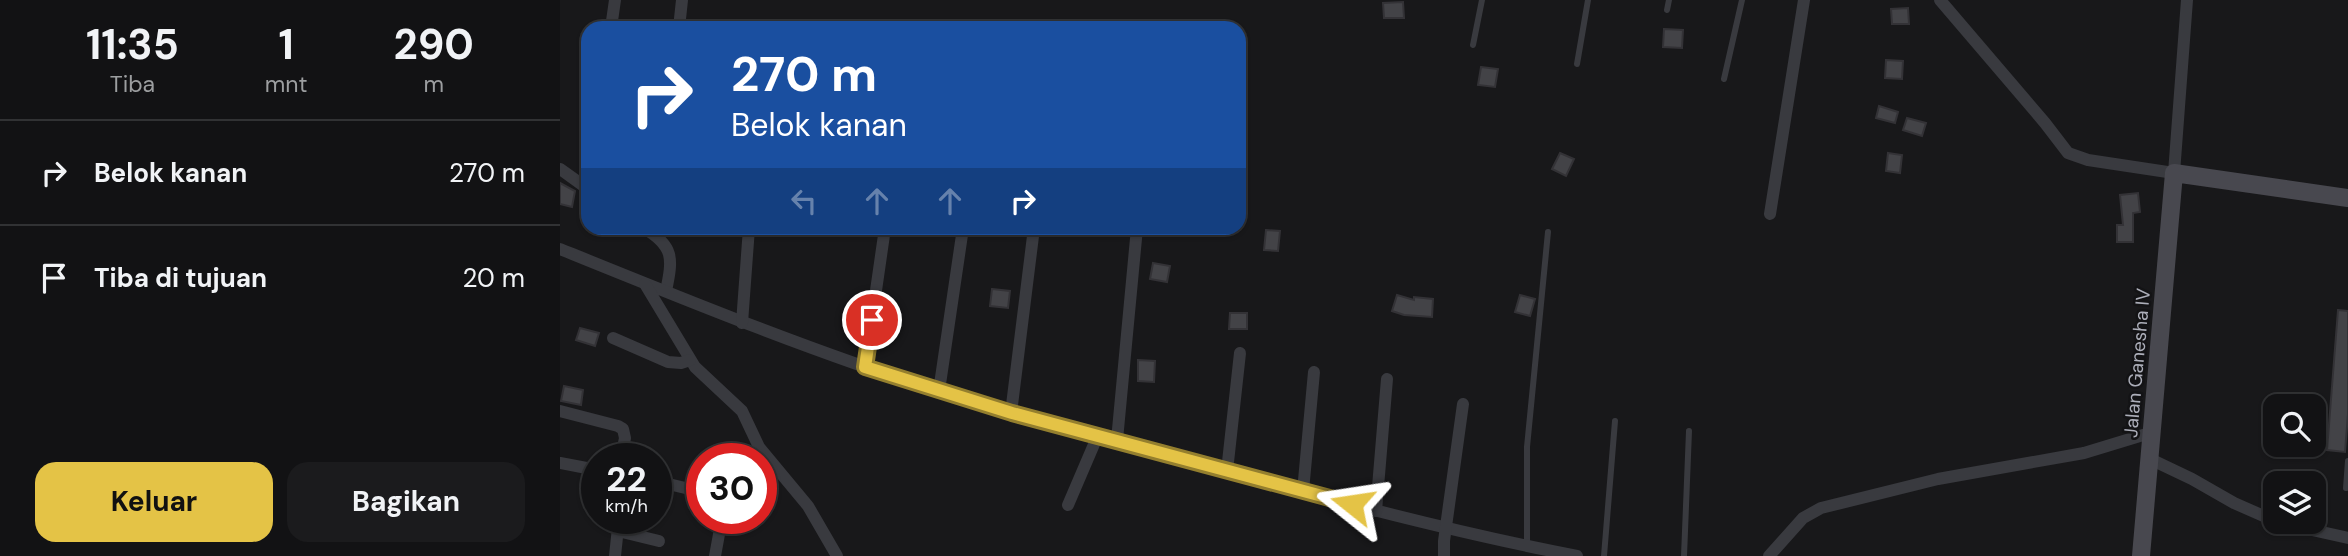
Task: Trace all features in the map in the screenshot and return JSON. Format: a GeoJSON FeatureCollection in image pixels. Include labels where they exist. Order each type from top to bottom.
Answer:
{"type":"FeatureCollection","features":[{"type":"Feature","properties":{"kind":"street"},"geometry":{"type":"LineString","coordinates":[[612,21],[615,0]]}},
{"type":"Feature","properties":{"kind":"street"},"geometry":{"type":"LineString","coordinates":[[680,21],[682,0]]}},
{"type":"Feature","properties":{"kind":"street"},"geometry":{"type":"LineString","coordinates":[[1770,214],[1804,0]]}},
{"type":"Feature","properties":{"kind":"street"},"geometry":{"type":"LineString","coordinates":[[1940,0],[2068,153],[2103,163],[2348,198]]}},
{"type":"Feature","properties":{"kind":"street"},"geometry":{"type":"LineString","coordinates":[[2174,173],[2187,0]]}},
{"type":"Feature","properties":{"kind":"street"},"geometry":{"type":"LineString","coordinates":[[560,170],[581,184]]}},
{"type":"Feature","properties":{"kind":"street","name":"Jalan Ganesha IV"},"geometry":{"type":"LineString","coordinates":[[2141,556],[2174,173]]}},
{"type":"Feature","properties":{"kind":"street"},"geometry":{"type":"LineString","coordinates":[[657,235],[662,238],[669,251],[670,271],[666,291]]}},
{"type":"Feature","properties":{"kind":"street"},"geometry":{"type":"LineString","coordinates":[[742,323],[748,235]]}},
{"type":"Feature","properties":{"kind":"street"},"geometry":{"type":"LineString","coordinates":[[865,367],[885,235]]}},
{"type":"Feature","properties":{"kind":"street"},"geometry":{"type":"LineString","coordinates":[[939,391],[962,235]]}},
{"type":"Feature","properties":{"kind":"street"},"geometry":{"type":"LineString","coordinates":[[1012,413],[1033,235]]}},
{"type":"Feature","properties":{"kind":"street"},"geometry":{"type":"LineString","coordinates":[[1117,440],[1136,235]]}},
{"type":"Feature","properties":{"kind":"street"},"geometry":{"type":"LineString","coordinates":[[560,249],[742,323],[939,391],[1377,511],[1527,547],[1577,556]]}},
{"type":"Feature","properties":{"kind":"street"},"geometry":{"type":"LineString","coordinates":[[645,284],[690,360],[701,374],[743,411],[759,447],[808,506],[836,556]]}},
{"type":"Feature","properties":{"kind":"street"},"geometry":{"type":"LineString","coordinates":[[613,338],[675,363],[690,360]]}},
{"type":"Feature","properties":{"kind":"street"},"geometry":{"type":"LineString","coordinates":[[1227,471],[1240,353]]}},
{"type":"Feature","properties":{"kind":"street"},"geometry":{"type":"LineString","coordinates":[[1303,491],[1314,372]]}},
{"type":"Feature","properties":{"kind":"street"},"geometry":{"type":"LineString","coordinates":[[1377,511],[1387,379]]}},
{"type":"Feature","properties":{"kind":"street"},"geometry":{"type":"LineString","coordinates":[[1444,556],[1463,404]]}},
{"type":"Feature","properties":{"kind":"street"},"geometry":{"type":"LineString","coordinates":[[560,411],[618,426],[623,429],[624,443]]}},
{"type":"Feature","properties":{"kind":"street"},"geometry":{"type":"LineString","coordinates":[[1769,556],[1803,518],[1821,508],[1938,479],[2084,453],[2153,432]]}},
{"type":"Feature","properties":{"kind":"street"},"geometry":{"type":"LineString","coordinates":[[1068,505],[1098,435]]}},
{"type":"Feature","properties":{"kind":"street"},"geometry":{"type":"LineString","coordinates":[[2150,459],[2263,515]]}},
{"type":"Feature","properties":{"kind":"street"},"geometry":{"type":"LineString","coordinates":[[560,463],[581,467]]}},
{"type":"Feature","properties":{"kind":"street"},"geometry":{"type":"LineString","coordinates":[[2326,533],[2348,538]]}},
{"type":"Feature","properties":{"kind":"street"},"geometry":{"type":"LineString","coordinates":[[615,556],[617,534]]}},
{"type":"Feature","properties":{"kind":"street"},"geometry":{"type":"LineString","coordinates":[[642,534],[659,541]]}},
{"type":"Feature","properties":{"kind":"street"},"geometry":{"type":"LineString","coordinates":[[715,556],[719,534]]}},
{"type":"Feature","properties":{"kind":"lane"},"geometry":{"type":"LineString","coordinates":[[1473,45],[1482,0]]}},
{"type":"Feature","properties":{"kind":"lane"},"geometry":{"type":"LineString","coordinates":[[1577,64],[1588,0]]}},
{"type":"Feature","properties":{"kind":"lane"},"geometry":{"type":"LineString","coordinates":[[1667,10],[1669,0]]}},
{"type":"Feature","properties":{"kind":"lane"},"geometry":{"type":"LineString","coordinates":[[1724,79],[1742,0]]}},
{"type":"Feature","properties":{"kind":"lane"},"geometry":{"type":"LineString","coordinates":[[1527,547],[1527,447],[1548,232]]}},
{"type":"Feature","properties":{"kind":"lane"},"geometry":{"type":"LineString","coordinates":[[1604,556],[1615,421]]}},
{"type":"Feature","properties":{"kind":"lane"},"geometry":{"type":"LineString","coordinates":[[1684,556],[1689,431]]}},
{"type":"Feature","properties":{"kind":"lane"},"geometry":{"type":"LineString","coordinates":[[2346,488],[2348,461]]}},
{"type":"Feature","properties":{"kind":"building"},"geometry":{"type":"Polygon","coordinates":[[[1403,2],[1404,18],[1384,18],[1383,3],[1403,2]]]}},
{"type":"Feature","properties":{"kind":"building"},"geometry":{"type":"Polygon","coordinates":[[[1908,8],[1909,24],[1892,24],[1891,9],[1908,8]]]}},
{"type":"Feature","properties":{"kind":"building"},"geometry":{"type":"Polygon","coordinates":[[[1664,29],[1683,30],[1682,48],[1663,47],[1664,29]]]}},
{"type":"Feature","properties":{"kind":"building"},"geometry":{"type":"Polygon","coordinates":[[[1886,60],[1903,61],[1902,79],[1885,78],[1886,60]]]}},
{"type":"Feature","properties":{"kind":"building"},"geometry":{"type":"Polygon","coordinates":[[[1481,67],[1498,69],[1495,87],[1478,85],[1481,67]]]}},
{"type":"Feature","properties":{"kind":"building"},"geometry":{"type":"Polygon","coordinates":[[[1879,106],[1898,112],[1895,123],[1876,118],[1879,106]]]}},
{"type":"Feature","properties":{"kind":"building"},"geometry":{"type":"Polygon","coordinates":[[[1907,118],[1926,123],[1922,136],[1903,130],[1907,118]]]}},
{"type":"Feature","properties":{"kind":"building"},"geometry":{"type":"Polygon","coordinates":[[[1560,153],[1574,159],[1566,176],[1552,169],[1560,153]]]}},
{"type":"Feature","properties":{"kind":"building"},"geometry":{"type":"Polygon","coordinates":[[[1888,153],[1902,155],[1900,173],[1886,171],[1888,153]]]}},
{"type":"Feature","properties":{"kind":"building"},"geometry":{"type":"Polygon","coordinates":[[[560,183],[575,191],[572,207],[560,204],[560,183]]]}},
{"type":"Feature","properties":{"kind":"building"},"geometry":{"type":"Polygon","coordinates":[[[2138,193],[2140,212],[2133,213],[2133,242],[2117,242],[2117,225],[2123,225],[2120,195],[2138,193]]]}},
{"type":"Feature","properties":{"kind":"building"},"geometry":{"type":"Polygon","coordinates":[[[1266,230],[1280,231],[1278,251],[1264,250],[1266,230]]]}},
{"type":"Feature","properties":{"kind":"building"},"geometry":{"type":"Polygon","coordinates":[[[1153,263],[1170,266],[1167,282],[1150,279],[1153,263]]]}},
{"type":"Feature","properties":{"kind":"building"},"geometry":{"type":"Polygon","coordinates":[[[992,289],[1010,291],[1008,308],[990,306],[992,289]]]}},
{"type":"Feature","properties":{"kind":"building"},"geometry":{"type":"Polygon","coordinates":[[[1397,295],[1414,300],[1414,297],[1433,299],[1432,317],[1404,315],[1392,311],[1397,295]]]}},
{"type":"Feature","properties":{"kind":"building"},"geometry":{"type":"Polygon","coordinates":[[[1520,295],[1535,299],[1530,316],[1515,312],[1520,295]]]}},
{"type":"Feature","properties":{"kind":"building"},"geometry":{"type":"Polygon","coordinates":[[[2338,310],[2348,311],[2348,414],[2345,452],[2327,450],[2338,310]]]}},
{"type":"Feature","properties":{"kind":"building"},"geometry":{"type":"Polygon","coordinates":[[[1230,313],[1247,313],[1247,329],[1229,329],[1230,313]]]}},
{"type":"Feature","properties":{"kind":"building"},"geometry":{"type":"Polygon","coordinates":[[[580,328],[599,333],[595,346],[576,340],[580,328]]]}},
{"type":"Feature","properties":{"kind":"building"},"geometry":{"type":"Polygon","coordinates":[[[1138,360],[1155,361],[1154,382],[1138,381],[1138,360]]]}},
{"type":"Feature","properties":{"kind":"building"},"geometry":{"type":"Polygon","coordinates":[[[564,386],[583,390],[581,405],[561,401],[564,386]]]}},
{"type":"Feature","properties":{"kind":"route"},"geometry":{"type":"LineString","coordinates":[[872,320],[865,367],[1012,413],[1352,504]]}}]}
